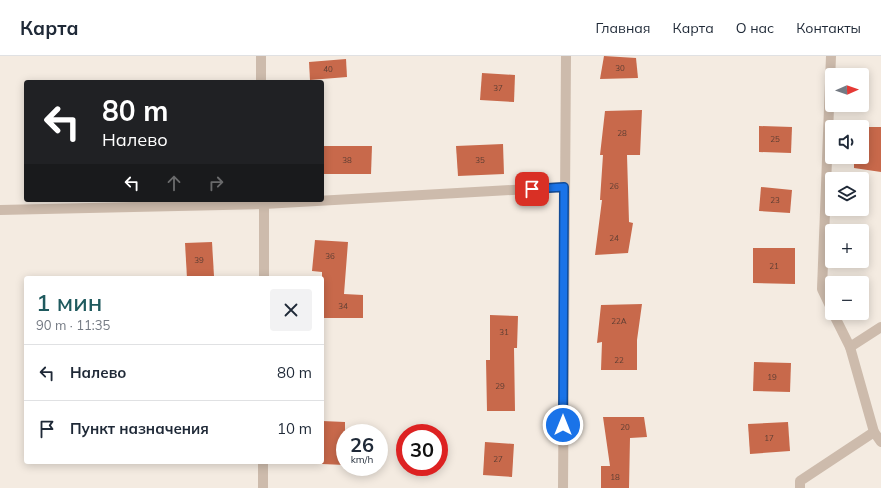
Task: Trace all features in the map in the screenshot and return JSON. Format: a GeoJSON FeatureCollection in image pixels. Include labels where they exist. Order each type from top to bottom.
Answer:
{"type":"FeatureCollection","features":[{"type":"Feature","properties":{"kind":"street"},"geometry":{"type":"LineString","coordinates":[[261,56],[261,80]]}},
{"type":"Feature","properties":{"kind":"street"},"geometry":{"type":"LineString","coordinates":[[563,488],[566,56]]}},
{"type":"Feature","properties":{"kind":"street"},"geometry":{"type":"LineString","coordinates":[[825,295],[822,289],[831,56]]}},
{"type":"Feature","properties":{"kind":"street"},"geometry":{"type":"LineString","coordinates":[[324,199],[564,187]]}},
{"type":"Feature","properties":{"kind":"street"},"geometry":{"type":"LineString","coordinates":[[0,210],[264,202],[264,276]]}},
{"type":"Feature","properties":{"kind":"street"},"geometry":{"type":"LineString","coordinates":[[836,320],[850,347],[874,432],[881,442]]}},
{"type":"Feature","properties":{"kind":"street"},"geometry":{"type":"LineString","coordinates":[[850,347],[881,327]]}},
{"type":"Feature","properties":{"kind":"street"},"geometry":{"type":"LineString","coordinates":[[800,488],[800,481],[874,432]]}},
{"type":"Feature","properties":{"kind":"street"},"geometry":{"type":"LineString","coordinates":[[263,464],[263,488]]}},
{"type":"Feature","properties":{"kind":"building"},"geometry":{"type":"Polygon","coordinates":[[[604,56],[636,58],[638,78],[600,79],[604,56]]]}},
{"type":"Feature","properties":{"kind":"building"},"geometry":{"type":"Polygon","coordinates":[[[346,59],[347,77],[310,80],[309,62],[346,59]]]}},
{"type":"Feature","properties":{"kind":"building"},"geometry":{"type":"Polygon","coordinates":[[[482,73],[515,75],[514,102],[480,100],[482,73]]]}},
{"type":"Feature","properties":{"kind":"building"},"geometry":{"type":"Polygon","coordinates":[[[642,110],[640,155],[627,155],[629,222],[633,223],[628,253],[595,255],[602,200],[600,200],[603,155],[600,155],[605,111],[642,110]]]}},
{"type":"Feature","properties":{"kind":"building"},"geometry":{"type":"Polygon","coordinates":[[[759,126],[792,127],[791,153],[759,152],[759,126]]]}},
{"type":"Feature","properties":{"kind":"building"},"geometry":{"type":"Polygon","coordinates":[[[869,127],[881,127],[881,172],[854,168],[854,164],[869,164],[869,127]]]}},
{"type":"Feature","properties":{"kind":"building"},"geometry":{"type":"Polygon","coordinates":[[[503,144],[504,174],[458,176],[456,146],[503,144]]]}},
{"type":"Feature","properties":{"kind":"building"},"geometry":{"type":"Polygon","coordinates":[[[324,146],[372,146],[371,174],[324,174],[324,146]]]}},
{"type":"Feature","properties":{"kind":"building"},"geometry":{"type":"Polygon","coordinates":[[[761,187],[792,190],[790,213],[759,211],[761,187]]]}},
{"type":"Feature","properties":{"kind":"building"},"geometry":{"type":"Polygon","coordinates":[[[315,240],[348,242],[344,294],[363,295],[363,318],[324,318],[324,276],[322,276],[322,272],[312,271],[315,240]]]}},
{"type":"Feature","properties":{"kind":"building"},"geometry":{"type":"Polygon","coordinates":[[[212,242],[214,276],[187,276],[185,243],[212,242]]]}},
{"type":"Feature","properties":{"kind":"building"},"geometry":{"type":"Polygon","coordinates":[[[753,248],[795,248],[795,284],[753,283],[753,248]]]}},
{"type":"Feature","properties":{"kind":"building"},"geometry":{"type":"Polygon","coordinates":[[[642,304],[637,340],[637,370],[601,370],[602,342],[597,343],[601,305],[642,304]]]}},
{"type":"Feature","properties":{"kind":"building"},"geometry":{"type":"Polygon","coordinates":[[[490,315],[518,316],[517,348],[514,348],[515,411],[487,411],[486,360],[490,360],[490,315]]]}},
{"type":"Feature","properties":{"kind":"building"},"geometry":{"type":"Polygon","coordinates":[[[754,362],[791,363],[790,392],[753,391],[754,362]]]}},
{"type":"Feature","properties":{"kind":"building"},"geometry":{"type":"Polygon","coordinates":[[[603,417],[644,417],[647,437],[630,438],[629,488],[601,488],[601,466],[610,466],[603,417]]]}},
{"type":"Feature","properties":{"kind":"building"},"geometry":{"type":"Polygon","coordinates":[[[324,421],[345,422],[345,424],[336,424],[336,465],[322,464],[324,464],[324,421]]]}},
{"type":"Feature","properties":{"kind":"building"},"geometry":{"type":"Polygon","coordinates":[[[788,422],[790,451],[750,454],[748,424],[788,422]]]}},
{"type":"Feature","properties":{"kind":"building"},"geometry":{"type":"Polygon","coordinates":[[[485,442],[514,444],[512,477],[483,475],[485,442]]]}},
{"type":"Feature","properties":{"kind":"route"},"geometry":{"type":"LineString","coordinates":[[532,189],[564,187],[563,425]]}}]}
